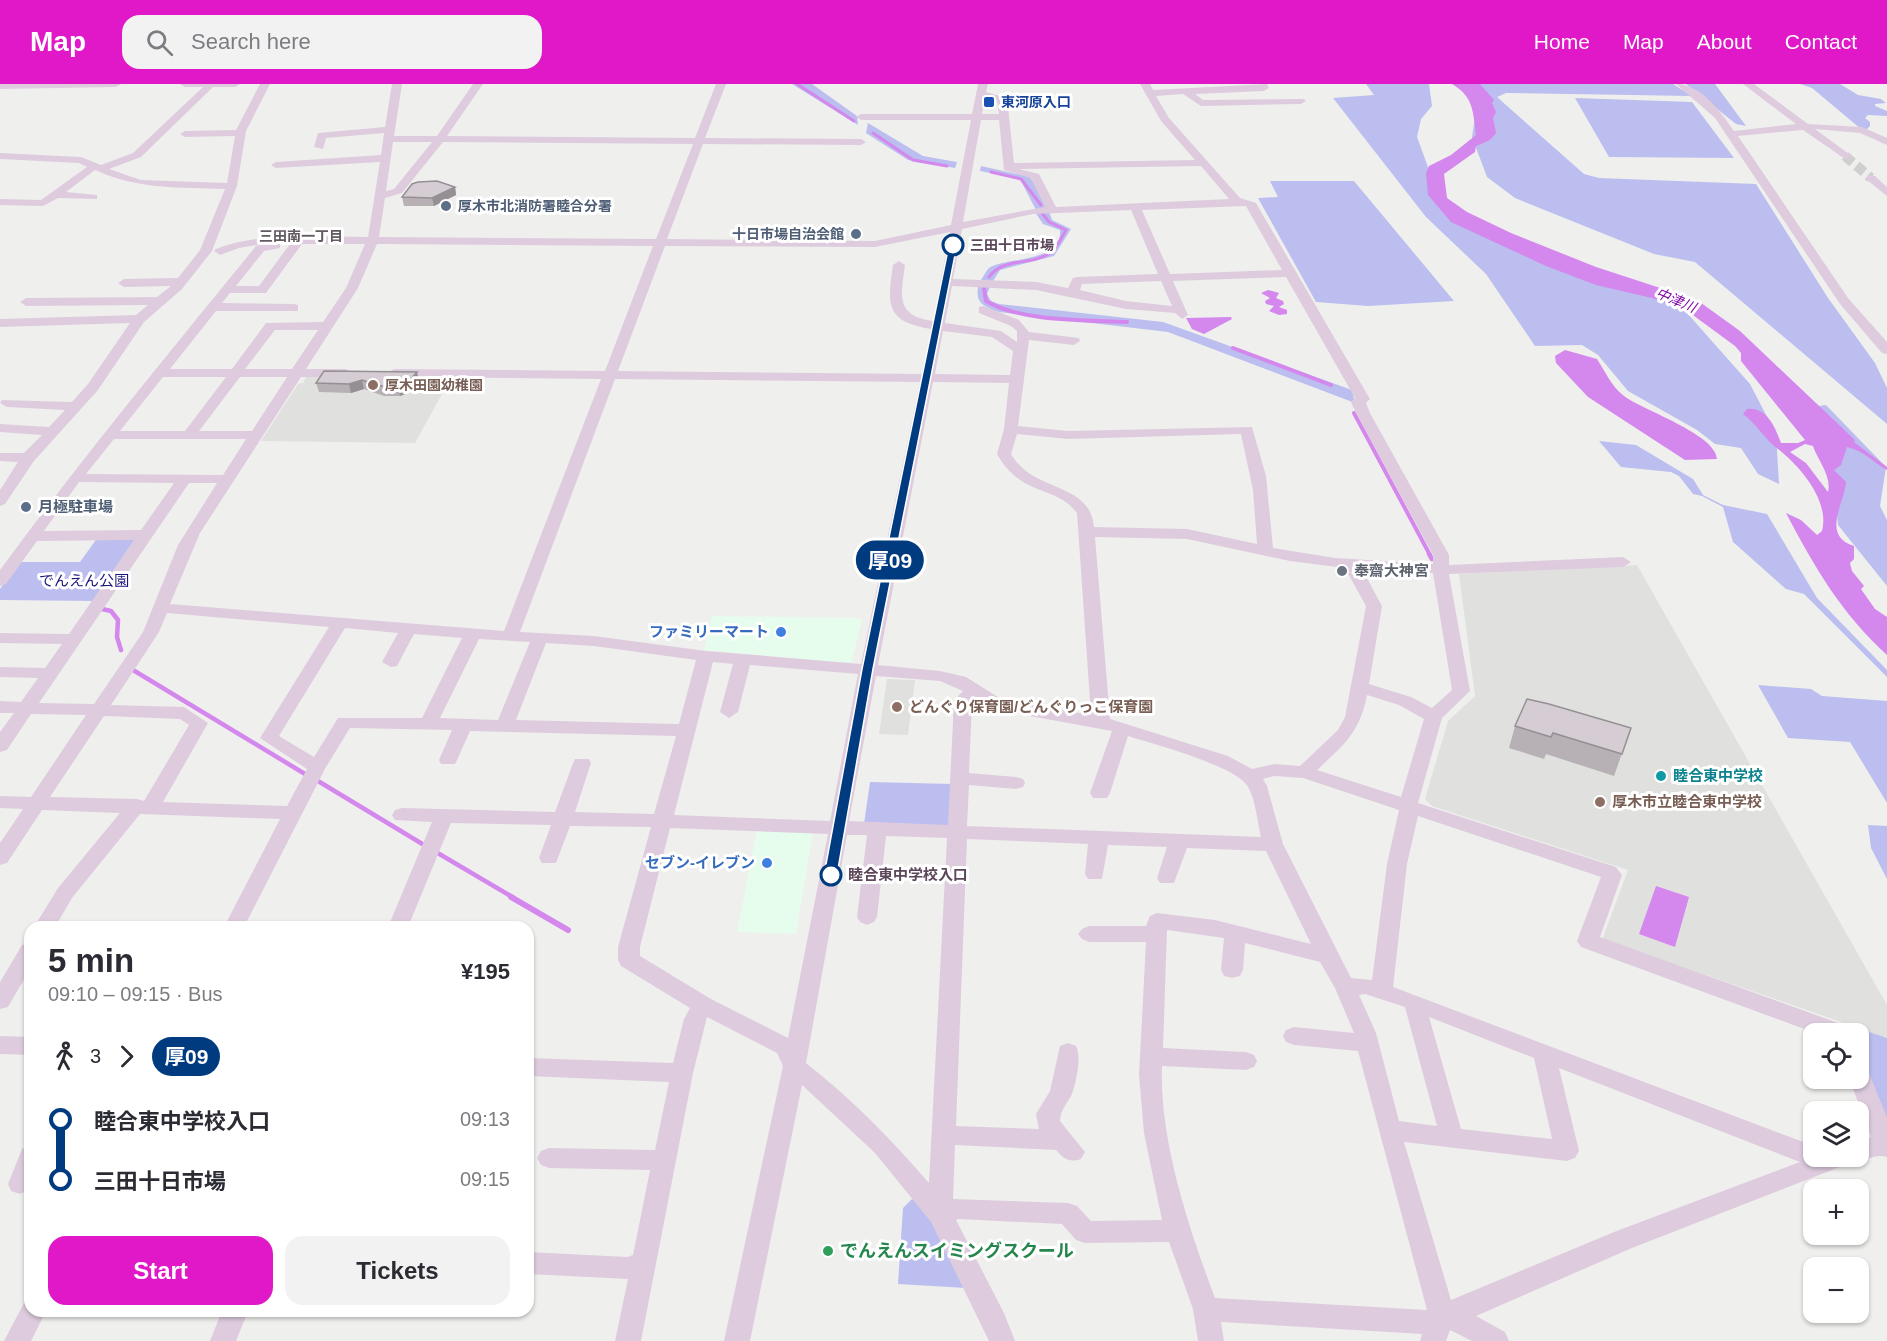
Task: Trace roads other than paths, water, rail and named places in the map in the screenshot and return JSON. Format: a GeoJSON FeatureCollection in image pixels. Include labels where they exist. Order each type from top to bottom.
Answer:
{"type":"FeatureCollection","features":[{"type":"Feature","properties":{"kind":"street"},"geometry":{"type":"LineString","coordinates":[[0,86],[116,84]]}},
{"type":"Feature","properties":{"kind":"street"},"geometry":{"type":"LineString","coordinates":[[185,84],[235,84]]}},
{"type":"Feature","properties":{"kind":"street"},"geometry":{"type":"LineString","coordinates":[[0,202],[43,203],[99,166],[137,155],[211,84]]}},
{"type":"Feature","properties":{"kind":"street"},"geometry":{"type":"LineString","coordinates":[[180,284],[206,251],[232,186],[241,133],[251,107],[265,84]]}},
{"type":"Feature","properties":{"kind":"street"},"geometry":{"type":"LineString","coordinates":[[0,858],[151,632],[162,608],[181,551],[352,288],[373,240],[397,84]]}},
{"type":"Feature","properties":{"kind":"street"},"geometry":{"type":"LineString","coordinates":[[381,196],[398,191],[440,139],[478,84]]}},
{"type":"Feature","properties":{"kind":"street"},"geometry":{"type":"LineString","coordinates":[[510,636],[612,375],[721,84]]}},
{"type":"Feature","properties":{"kind":"street"},"geometry":{"type":"LineString","coordinates":[[1147,88],[1183,90],[1264,88],[1262,84]]}},
{"type":"Feature","properties":{"kind":"street"},"geometry":{"type":"LineString","coordinates":[[1681,84],[1709,105],[1733,134],[1844,301],[1887,351]]}},
{"type":"Feature","properties":{"kind":"street"},"geometry":{"type":"LineString","coordinates":[[1748,84],[1845,156]]}},
{"type":"Feature","properties":{"kind":"street"},"geometry":{"type":"LineString","coordinates":[[1147,88],[1165,119],[1236,200],[1250,203],[1288,273],[1363,399],[1358,402],[1441,555],[1440,569],[1460,667],[1461,691],[1434,717],[1408,805],[1409,815],[1397,864],[1381,992]]}},
{"type":"Feature","properties":{"kind":"street"},"geometry":{"type":"LineString","coordinates":[[737,1341],[794,1066],[840,830],[868,669],[938,326],[982,89],[1000,96],[1010,170],[1035,176],[1052,209]]}},
{"type":"Feature","properties":{"kind":"street"},"geometry":{"type":"LineString","coordinates":[[1183,90],[1201,103],[1301,101]]}},
{"type":"Feature","properties":{"kind":"street"},"geometry":{"type":"LineString","coordinates":[[861,117],[1004,117]]}},
{"type":"Feature","properties":{"kind":"street"},"geometry":{"type":"LineString","coordinates":[[1733,134],[1760,129],[1853,128],[1887,142]]}},
{"type":"Feature","properties":{"kind":"street"},"geometry":{"type":"LineString","coordinates":[[185,134],[241,133]]}},
{"type":"Feature","properties":{"kind":"street"},"geometry":{"type":"LineString","coordinates":[[319,147],[322,135],[389,134],[440,139],[861,142]]}},
{"type":"Feature","properties":{"kind":"street"},"geometry":{"type":"LineString","coordinates":[[0,156],[69,159],[99,166],[121,178],[141,183],[232,186]]}},
{"type":"Feature","properties":{"kind":"street"},"geometry":{"type":"LineString","coordinates":[[276,165],[344,157],[386,158]]}},
{"type":"Feature","properties":{"kind":"street"},"geometry":{"type":"LineString","coordinates":[[1009,166],[1141,166],[1202,162]]}},
{"type":"Feature","properties":{"kind":"street"},"geometry":{"type":"LineString","coordinates":[[1871,178],[1887,193]]}},
{"type":"Feature","properties":{"kind":"street"},"geometry":{"type":"LineString","coordinates":[[54,194],[93,197]]}},
{"type":"Feature","properties":{"kind":"street"},"geometry":{"type":"LineString","coordinates":[[0,501],[6,483],[93,387],[139,319],[180,284],[197,273],[220,251],[249,242],[373,240],[875,244],[1052,209],[1243,202]]}},
{"type":"Feature","properties":{"kind":"street"},"geometry":{"type":"LineString","coordinates":[[0,215],[18,203]]}},
{"type":"Feature","properties":{"kind":"street"},"geometry":{"type":"LineString","coordinates":[[946,282],[1036,286],[1126,305],[1180,312],[1135,207]]}},
{"type":"Feature","properties":{"kind":"street"},"geometry":{"type":"LineString","coordinates":[[219,216],[224,218],[220,251]]}},
{"type":"Feature","properties":{"kind":"street"},"geometry":{"type":"LineString","coordinates":[[0,581],[75,478],[260,248],[296,243]]}},
{"type":"Feature","properties":{"kind":"street"},"geometry":{"type":"LineString","coordinates":[[227,290],[262,290],[296,243]]}},
{"type":"Feature","properties":{"kind":"street"},"geometry":{"type":"LineString","coordinates":[[899,265],[894,299],[903,315],[917,323],[996,334],[1022,342],[1074,341]]}},
{"type":"Feature","properties":{"kind":"street"},"geometry":{"type":"LineString","coordinates":[[1073,292],[1077,281],[1288,273]]}},
{"type":"Feature","properties":{"kind":"street"},"geometry":{"type":"LineString","coordinates":[[124,283],[180,284]]}},
{"type":"Feature","properties":{"kind":"street"},"geometry":{"type":"LineString","coordinates":[[26,302],[160,301]]}},
{"type":"Feature","properties":{"kind":"street"},"geometry":{"type":"LineString","coordinates":[[212,307],[294,308]]}},
{"type":"Feature","properties":{"kind":"street"},"geometry":{"type":"LineString","coordinates":[[983,310],[1015,323],[1023,330],[1011,429],[1004,454],[1008,465],[1027,482],[1081,506],[1085,513],[1101,722]]}},
{"type":"Feature","properties":{"kind":"street"},"geometry":{"type":"LineString","coordinates":[[0,323],[139,319]]}},
{"type":"Feature","properties":{"kind":"street"},"geometry":{"type":"LineString","coordinates":[[189,435],[272,326],[328,326]]}},
{"type":"Feature","properties":{"kind":"street"},"geometry":{"type":"LineString","coordinates":[[158,373],[362,373]]}},
{"type":"Feature","properties":{"kind":"street"},"geometry":{"type":"LineString","coordinates":[[385,373],[1018,379]]}},
{"type":"Feature","properties":{"kind":"street"},"geometry":{"type":"LineString","coordinates":[[7,403],[76,406]]}},
{"type":"Feature","properties":{"kind":"street"},"geometry":{"type":"LineString","coordinates":[[0,429],[52,431]]}},
{"type":"Feature","properties":{"kind":"street"},"geometry":{"type":"LineString","coordinates":[[1011,429],[1068,435],[1248,430],[1259,470],[1264,501],[1265,551]]}},
{"type":"Feature","properties":{"kind":"street"},"geometry":{"type":"LineString","coordinates":[[109,435],[256,435]]}},
{"type":"Feature","properties":{"kind":"street"},"geometry":{"type":"LineString","coordinates":[[0,457],[28,458]]}},
{"type":"Feature","properties":{"kind":"street"},"geometry":{"type":"LineString","coordinates":[[75,478],[228,478]]}},
{"type":"Feature","properties":{"kind":"street"},"geometry":{"type":"LineString","coordinates":[[0,746],[185,478]]}},
{"type":"Feature","properties":{"kind":"street"},"geometry":{"type":"LineString","coordinates":[[1086,532],[1187,534],[1265,551],[1350,563],[1440,569],[1623,562]]}},
{"type":"Feature","properties":{"kind":"street"},"geometry":{"type":"LineString","coordinates":[[31,536],[147,535]]}},
{"type":"Feature","properties":{"kind":"street"},"geometry":{"type":"LineString","coordinates":[[1304,772],[1345,733],[1354,717],[1374,606],[1350,563]]}},
{"type":"Feature","properties":{"kind":"street"},"geometry":{"type":"LineString","coordinates":[[162,608],[472,634],[594,641],[743,659],[767,669],[868,669],[940,676],[960,681],[996,704],[1101,722],[1221,759],[1250,776],[1258,786],[1274,844],[1327,956],[1345,987],[1367,1043],[1389,1130],[1432,1273],[1438,1326]]}},
{"type":"Feature","properties":{"kind":"street"},"geometry":{"type":"LineString","coordinates":[[317,767],[269,738],[322,664],[340,623]]}},
{"type":"Feature","properties":{"kind":"street"},"geometry":{"type":"LineString","coordinates":[[391,662],[408,629]]}},
{"type":"Feature","properties":{"kind":"street"},"geometry":{"type":"LineString","coordinates":[[429,723],[472,634]]}},
{"type":"Feature","properties":{"kind":"street"},"geometry":{"type":"LineString","coordinates":[[0,638],[75,639]]}},
{"type":"Feature","properties":{"kind":"street"},"geometry":{"type":"LineString","coordinates":[[504,725],[540,639]]}},
{"type":"Feature","properties":{"kind":"street"},"geometry":{"type":"LineString","coordinates":[[706,656],[629,947],[629,960],[703,1005],[785,1047],[794,1066],[830,1095],[883,1146],[940,1214],[995,1322],[1002,1341]]}},
{"type":"Feature","properties":{"kind":"street"},"geometry":{"type":"LineString","coordinates":[[729,712],[743,659]]}},
{"type":"Feature","properties":{"kind":"street"},"geometry":{"type":"LineString","coordinates":[[0,672],[51,673]]}},
{"type":"Feature","properties":{"kind":"street"},"geometry":{"type":"LineString","coordinates":[[1359,687],[1406,701],[1434,717]]}},
{"type":"Feature","properties":{"kind":"street"},"geometry":{"type":"LineString","coordinates":[[940,1214],[963,700],[974,691]]}},
{"type":"Feature","properties":{"kind":"street"},"geometry":{"type":"LineString","coordinates":[[0,707],[183,713],[199,723],[144,806],[65,893],[48,921]]}},
{"type":"Feature","properties":{"kind":"street"},"geometry":{"type":"LineString","coordinates":[[237,921],[317,767],[344,722],[685,730]]}},
{"type":"Feature","properties":{"kind":"street"},"geometry":{"type":"LineString","coordinates":[[448,760],[464,724]]}},
{"type":"Feature","properties":{"kind":"street"},"geometry":{"type":"LineString","coordinates":[[1100,793],[1122,728]]}},
{"type":"Feature","properties":{"kind":"street"},"geometry":{"type":"LineString","coordinates":[[549,858],[582,763]]}},
{"type":"Feature","properties":{"kind":"street"},"geometry":{"type":"LineString","coordinates":[[1250,776],[1274,770],[1304,772],[1609,872],[1612,875],[1588,941],[1814,1023]]}},
{"type":"Feature","properties":{"kind":"street"},"geometry":{"type":"LineString","coordinates":[[959,778],[1016,783]]}},
{"type":"Feature","properties":{"kind":"street"},"geometry":{"type":"LineString","coordinates":[[0,802],[294,813]]}},
{"type":"Feature","properties":{"kind":"street"},"geometry":{"type":"LineString","coordinates":[[402,815],[661,821],[840,830],[1274,844]]}},
{"type":"Feature","properties":{"kind":"street"},"geometry":{"type":"LineString","coordinates":[[400,921],[444,816]]}},
{"type":"Feature","properties":{"kind":"street"},"geometry":{"type":"LineString","coordinates":[[867,917],[877,830]]}},
{"type":"Feature","properties":{"kind":"street"},"geometry":{"type":"LineString","coordinates":[[1095,874],[1099,838]]}},
{"type":"Feature","properties":{"kind":"street"},"geometry":{"type":"LineString","coordinates":[[1167,878],[1179,841]]}},
{"type":"Feature","properties":{"kind":"street"},"geometry":{"type":"LineString","coordinates":[[1211,1341],[1206,1309],[1177,1231],[1156,1133],[1150,1056],[1157,921],[1235,933],[1327,956]]}},
{"type":"Feature","properties":{"kind":"street"},"geometry":{"type":"LineString","coordinates":[[1232,970],[1235,933]]}},
{"type":"Feature","properties":{"kind":"street"},"geometry":{"type":"LineString","coordinates":[[1089,934],[1156,934]]}},
{"type":"Feature","properties":{"kind":"street"},"geometry":{"type":"LineString","coordinates":[[0,1001],[24,961]]}},
{"type":"Feature","properties":{"kind":"street"},"geometry":{"type":"LineString","coordinates":[[1345,987],[1365,986],[1414,1002],[1544,1053],[1803,1147]]}},
{"type":"Feature","properties":{"kind":"street"},"geometry":{"type":"LineString","coordinates":[[1414,1002],[1452,1138]]}},
{"type":"Feature","properties":{"kind":"street"},"geometry":{"type":"LineString","coordinates":[[628,1341],[682,1073],[695,1019],[703,1005]]}},
{"type":"Feature","properties":{"kind":"street"},"geometry":{"type":"LineString","coordinates":[[1294,1036],[1367,1043]]}},
{"type":"Feature","properties":{"kind":"street"},"geometry":{"type":"LineString","coordinates":[[0,1045],[24,1046]]}},
{"type":"Feature","properties":{"kind":"street"},"geometry":{"type":"LineString","coordinates":[[944,1135],[1067,1146],[1048,1124],[1048,1113],[1061,1092],[1068,1052]]}},
{"type":"Feature","properties":{"kind":"street"},"geometry":{"type":"LineString","coordinates":[[1389,1130],[1567,1152],[1544,1053]]}},
{"type":"Feature","properties":{"kind":"street"},"geometry":{"type":"LineString","coordinates":[[1150,1056],[1246,1061]]}},
{"type":"Feature","properties":{"kind":"street"},"geometry":{"type":"LineString","coordinates":[[534,1067],[682,1073]]}},
{"type":"Feature","properties":{"kind":"street"},"geometry":{"type":"LineString","coordinates":[[1865,1089],[1886,1144],[1869,1148]]}},
{"type":"Feature","properties":{"kind":"street"},"geometry":{"type":"LineString","coordinates":[[558,1153],[665,1160]]}},
{"type":"Feature","properties":{"kind":"street"},"geometry":{"type":"LineString","coordinates":[[1438,1326],[1463,1309],[1623,1239],[1814,1167]]}},
{"type":"Feature","properties":{"kind":"street"},"geometry":{"type":"LineString","coordinates":[[20,1184],[24,1173]]}},
{"type":"Feature","properties":{"kind":"street"},"geometry":{"type":"LineString","coordinates":[[940,1214],[958,1208],[1068,1214],[1085,1232],[1177,1231]]}},
{"type":"Feature","properties":{"kind":"street"},"geometry":{"type":"LineString","coordinates":[[534,1263],[627,1268],[644,1262]]}},
{"type":"Feature","properties":{"kind":"street"},"geometry":{"type":"LineString","coordinates":[[1206,1309],[1438,1326],[1471,1326],[1496,1341]]}},
{"type":"Feature","properties":{"kind":"street"},"geometry":{"type":"LineString","coordinates":[[17,1341],[30,1317]]}},
{"type":"Feature","properties":{"kind":"street"},"geometry":{"type":"LineString","coordinates":[[223,1341],[233,1317]]}},
{"type":"Feature","properties":{"kind":"water","name":"中津川"},"geometry":{"type":"Polygon","coordinates":[[[1452,84],[1480,84],[1494,100],[1492,103],[1496,112],[1493,118],[1496,133],[1490,140],[1476,146],[1475,152],[1444,174],[1447,198],[1467,212],[1511,233],[1596,267],[1697,300],[1740,331],[1855,440],[1854,442],[1887,467],[1887,470],[1865,455],[1847,447],[1841,465],[1834,470],[1846,482],[1836,527],[1844,541],[1854,546],[1854,559],[1850,563],[1852,571],[1864,586],[1861,589],[1875,609],[1887,617],[1887,655],[1842,606],[1786,513],[1801,520],[1817,535],[1822,531],[1822,508],[1811,485],[1787,456],[1743,414],[1747,409],[1760,411],[1773,425],[1781,443],[1798,443],[1805,440],[1741,361],[1741,353],[1735,346],[1686,310],[1652,298],[1596,285],[1546,266],[1451,222],[1428,195],[1426,173],[1429,166],[1451,155],[1476,135],[1471,106],[1465,94],[1452,84]],[[1805,444],[1790,452],[1806,463],[1828,492],[1828,480],[1813,446],[1805,444]]]}},
{"type":"Feature","properties":{"kind":"water"},"geometry":{"type":"Polygon","coordinates":[[[1268,290],[1279,293],[1276,298],[1284,304],[1279,307],[1287,310],[1287,314],[1279,315],[1269,311],[1274,306],[1266,304],[1265,301],[1270,298],[1261,293],[1268,290]]]}},
{"type":"Feature","properties":{"kind":"water"},"geometry":{"type":"Polygon","coordinates":[[[1231,317],[1232,319],[1204,334],[1192,329],[1186,318],[1231,317]]]}},
{"type":"Feature","properties":{"kind":"water"},"geometry":{"type":"Polygon","coordinates":[[[1565,350],[1597,359],[1619,392],[1633,402],[1692,432],[1705,441],[1717,459],[1685,460],[1588,397],[1556,363],[1555,356],[1565,350]]]}},
{"type":"Feature","properties":{"kind":"water"},"geometry":{"type":"Polygon","coordinates":[[[1656,886],[1689,897],[1675,947],[1639,934],[1656,886]]]}},
{"type":"Feature","properties":{"kind":"waterway"},"geometry":{"type":"LineString","coordinates":[[797,84],[854,121]]}},
{"type":"Feature","properties":{"kind":"waterway"},"geometry":{"type":"LineString","coordinates":[[873,133],[913,160],[947,166]]}},
{"type":"Feature","properties":{"kind":"waterway"},"geometry":{"type":"LineString","coordinates":[[991,172],[1021,179],[1041,205]]}},
{"type":"Feature","properties":{"kind":"waterway"},"geometry":{"type":"LineString","coordinates":[[989,277],[1002,267],[1042,257],[1055,248],[1066,230],[1049,222],[1042,213]]}},
{"type":"Feature","properties":{"kind":"waterway"},"geometry":{"type":"LineString","coordinates":[[984,288],[986,301],[1017,313],[1054,319],[1127,322]]}},
{"type":"Feature","properties":{"kind":"waterway"},"geometry":{"type":"LineString","coordinates":[[1233,348],[1331,385]]}},
{"type":"Feature","properties":{"kind":"waterway"},"geometry":{"type":"LineString","coordinates":[[1354,413],[1430,555]]}},
{"type":"Feature","properties":{"kind":"waterway"},"geometry":{"type":"LineString","coordinates":[[1429,554],[1432,559]]}},
{"type":"Feature","properties":{"kind":"waterway"},"geometry":{"type":"LineString","coordinates":[[102,609],[111,611],[118,620],[117,637],[121,650]]}},
{"type":"Feature","properties":{"kind":"waterway"},"geometry":{"type":"LineString","coordinates":[[133,670],[305,774]]}},
{"type":"Feature","properties":{"kind":"waterway"},"geometry":{"type":"LineString","coordinates":[[318,781],[424,845]]}},
{"type":"Feature","properties":{"kind":"waterway"},"geometry":{"type":"LineString","coordinates":[[436,852],[514,898]]}},
{"type":"Feature","properties":{"kind":"waterway"},"geometry":{"type":"LineString","coordinates":[[511,897],[568,930]]}},
{"type":"Feature","properties":{"kind":"tunnel"},"geometry":{"type":"LineString","coordinates":[[1845,156],[1871,178]]}},
{"type":"Feature","properties":{"kind":"place","name":"東河原入口"},"geometry":{"type":"Point","coordinates":[989,102]}},
{"type":"Feature","properties":{"kind":"place","name":"厚木市北消防署睦合分署"},"geometry":{"type":"Point","coordinates":[446,206]}},
{"type":"Feature","properties":{"kind":"place","name":"十日市場自治会館"},"geometry":{"type":"Point","coordinates":[856,234]}},
{"type":"Feature","properties":{"kind":"place","name":"三田十日市場"},"geometry":{"type":"Point","coordinates":[953,245]}},
{"type":"Feature","properties":{"kind":"place","name":"厚木田園幼稚園"},"geometry":{"type":"Point","coordinates":[373,385]}},
{"type":"Feature","properties":{"kind":"place","name":"月極駐車場"},"geometry":{"type":"Point","coordinates":[26,507]}},
{"type":"Feature","properties":{"kind":"place","name":"奉齋大神宮"},"geometry":{"type":"Point","coordinates":[1342,571]}},
{"type":"Feature","properties":{"kind":"place","name":"ファミリーマート"},"geometry":{"type":"Point","coordinates":[781,632]}},
{"type":"Feature","properties":{"kind":"place","name":"どんぐり保育園/どんぐりっこ保育園"},"geometry":{"type":"Point","coordinates":[897,707]}},
{"type":"Feature","properties":{"kind":"place","name":"睦合東中学校"},"geometry":{"type":"Point","coordinates":[1661,776]}},
{"type":"Feature","properties":{"kind":"place","name":"厚木市立睦合東中学校"},"geometry":{"type":"Point","coordinates":[1600,802]}},
{"type":"Feature","properties":{"kind":"place","name":"セブン-イレブン"},"geometry":{"type":"Point","coordinates":[767,863]}},
{"type":"Feature","properties":{"kind":"place","name":"睦合東中学校入口"},"geometry":{"type":"Point","coordinates":[831,875]}},
{"type":"Feature","properties":{"kind":"place","name":"でんえんスイミングスクール"},"geometry":{"type":"Point","coordinates":[828,1251]}},
{"type":"Feature","properties":{"kind":"district","name":"三田南一丁目"},"geometry":{"type":"Point","coordinates":[301,236]}},
{"type":"Feature","properties":{"kind":"park label","name":"でんえん公園"},"geometry":{"type":"Point","coordinates":[84,581]}}]}
